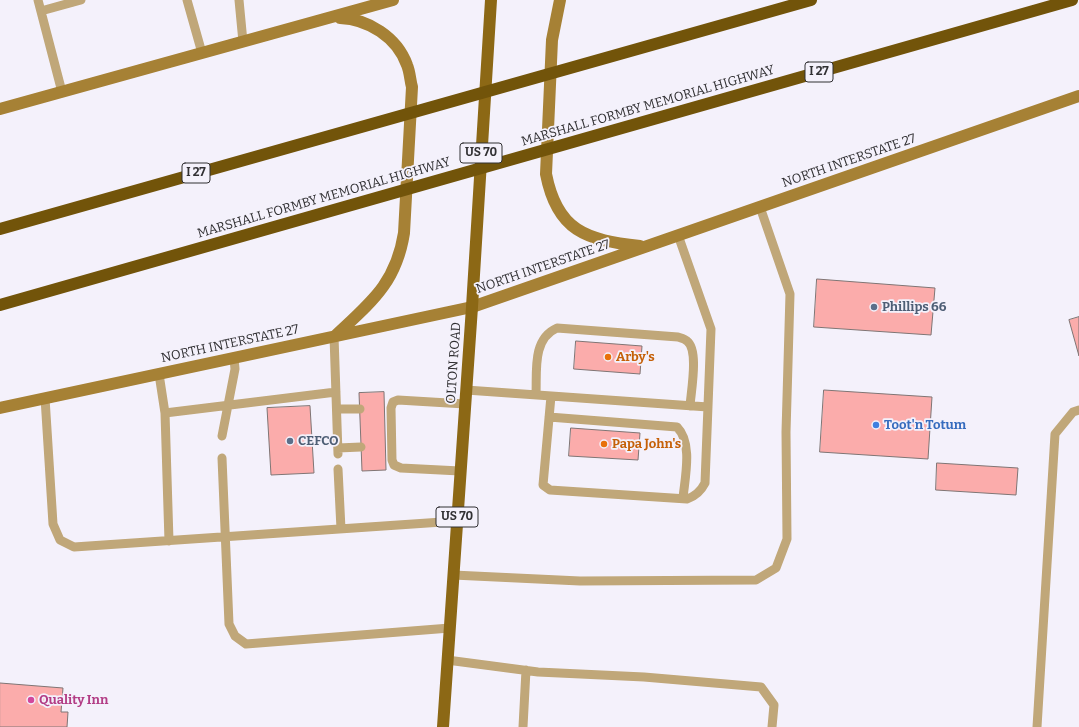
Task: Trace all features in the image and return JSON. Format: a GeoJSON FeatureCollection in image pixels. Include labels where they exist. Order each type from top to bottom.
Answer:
{"type":"FeatureCollection","features":[{"type":"Feature","properties":{"kind":"highway","name":"I 27"},"geometry":{"type":"LineString","coordinates":[[0,229],[571,66],[810,0]]}},
{"type":"Feature","properties":{"kind":"highway","name":"MARSHALL FORMBY MEMORIAL HIGHWAY"},"geometry":{"type":"LineString","coordinates":[[0,304],[1072,0]]}},
{"type":"Feature","properties":{"kind":"main road"},"geometry":{"type":"LineString","coordinates":[[0,109],[393,0]]}},
{"type":"Feature","properties":{"kind":"main road","name":"OLTON ROAD"},"geometry":{"type":"LineString","coordinates":[[443,727],[472,307],[490,0]]}},
{"type":"Feature","properties":{"kind":"main road"},"geometry":{"type":"LineString","coordinates":[[560,0],[552,40],[546,174],[549,193],[556,208],[569,223],[588,237],[609,243],[644,247]]}},
{"type":"Feature","properties":{"kind":"main road"},"geometry":{"type":"LineString","coordinates":[[328,18],[353,19],[365,22],[390,39],[407,65],[412,87],[404,233],[401,251],[393,273],[377,296],[334,336]]}},
{"type":"Feature","properties":{"kind":"main road","name":"NORTH INTERSTATE 27"},"geometry":{"type":"LineString","coordinates":[[0,408],[472,307],[760,206],[1078,99]]}},
{"type":"Feature","properties":{"kind":"lane"},"geometry":{"type":"LineString","coordinates":[[38,0],[62,92]]}},
{"type":"Feature","properties":{"kind":"lane"},"geometry":{"type":"LineString","coordinates":[[41,11],[81,0]]}},
{"type":"Feature","properties":{"kind":"lane"},"geometry":{"type":"LineString","coordinates":[[187,0],[202,53]]}},
{"type":"Feature","properties":{"kind":"lane"},"geometry":{"type":"LineString","coordinates":[[239,0],[243,42]]}},
{"type":"Feature","properties":{"kind":"lane"},"geometry":{"type":"LineString","coordinates":[[454,575],[580,581],[756,580],[776,568],[788,539],[786,432],[790,294],[760,206]]}},
{"type":"Feature","properties":{"kind":"lane"},"geometry":{"type":"LineString","coordinates":[[552,396],[543,485],[550,490],[683,498],[694,497],[705,483],[711,329],[678,235]]}},
{"type":"Feature","properties":{"kind":"lane"},"geometry":{"type":"LineString","coordinates":[[536,395],[539,348],[542,339],[548,332],[557,328],[678,337],[688,341],[692,349],[694,359],[690,406]]}},
{"type":"Feature","properties":{"kind":"lane"},"geometry":{"type":"LineString","coordinates":[[334,336],[338,451],[361,447]]}},
{"type":"Feature","properties":{"kind":"lane"},"geometry":{"type":"LineString","coordinates":[[222,436],[235,369],[234,358]]}},
{"type":"Feature","properties":{"kind":"lane"},"geometry":{"type":"LineString","coordinates":[[159,374],[165,414],[169,541]]}},
{"type":"Feature","properties":{"kind":"lane"},"geometry":{"type":"LineString","coordinates":[[466,390],[708,407]]}},
{"type":"Feature","properties":{"kind":"lane"},"geometry":{"type":"LineString","coordinates":[[165,414],[336,392]]}},
{"type":"Feature","properties":{"kind":"lane"},"geometry":{"type":"LineString","coordinates":[[45,398],[53,524],[60,540],[74,547],[457,521]]}},
{"type":"Feature","properties":{"kind":"lane"},"geometry":{"type":"LineString","coordinates":[[460,471],[401,468],[394,465],[388,446],[387,408],[393,402],[398,400],[465,404]]}},
{"type":"Feature","properties":{"kind":"lane"},"geometry":{"type":"LineString","coordinates":[[337,409],[360,409]]}},
{"type":"Feature","properties":{"kind":"lane"},"geometry":{"type":"LineString","coordinates":[[1037,727],[1055,434],[1072,412],[1079,410]]}},
{"type":"Feature","properties":{"kind":"lane"},"geometry":{"type":"LineString","coordinates":[[549,417],[677,427],[685,438],[686,449],[683,498]]}},
{"type":"Feature","properties":{"kind":"lane"},"geometry":{"type":"LineString","coordinates":[[222,458],[229,624],[235,636],[246,644],[450,628]]}},
{"type":"Feature","properties":{"kind":"lane"},"geometry":{"type":"LineString","coordinates":[[338,469],[341,529]]}},
{"type":"Feature","properties":{"kind":"lane"},"geometry":{"type":"LineString","coordinates":[[448,660],[526,670],[644,676],[761,687],[774,705],[772,727]]}},
{"type":"Feature","properties":{"kind":"lane"},"geometry":{"type":"LineString","coordinates":[[522,727],[526,670]]}},
{"type":"Feature","properties":{"kind":"building","name":"Phillips 66"},"geometry":{"type":"Polygon","coordinates":[[[817,279],[935,288],[931,335],[814,327],[817,279]]]}},
{"type":"Feature","properties":{"kind":"building"},"geometry":{"type":"Polygon","coordinates":[[[1079,317],[1079,356],[1069,320],[1079,317]]]}},
{"type":"Feature","properties":{"kind":"building","name":"Arby's"},"geometry":{"type":"Polygon","coordinates":[[[576,341],[642,346],[640,374],[574,369],[576,341]]]}},
{"type":"Feature","properties":{"kind":"building","name":"Toot'n Totum"},"geometry":{"type":"Polygon","coordinates":[[[824,390],[932,397],[928,459],[820,452],[824,390]]]}},
{"type":"Feature","properties":{"kind":"building","name":"CEFCO"},"geometry":{"type":"Polygon","coordinates":[[[384,392],[386,470],[362,471],[359,393],[384,392]]]}},
{"type":"Feature","properties":{"kind":"building","name":"CEFCO"},"geometry":{"type":"Polygon","coordinates":[[[310,406],[314,473],[271,475],[267,408],[310,406]]]}},
{"type":"Feature","properties":{"kind":"building","name":"Papa John's"},"geometry":{"type":"Polygon","coordinates":[[[571,428],[640,433],[638,460],[569,456],[571,428]]]}},
{"type":"Feature","properties":{"kind":"building"},"geometry":{"type":"Polygon","coordinates":[[[937,463],[1018,468],[1016,495],[936,490],[937,463]]]}},
{"type":"Feature","properties":{"kind":"building","name":"Quality Inn"},"geometry":{"type":"Polygon","coordinates":[[[0,683],[63,688],[61,712],[68,712],[67,727],[0,727],[0,683]]]}},
{"type":"Feature","properties":{"kind":"place","name":"Phillips 66"},"geometry":{"type":"Point","coordinates":[874,307]}},
{"type":"Feature","properties":{"kind":"place","name":"Arby's"},"geometry":{"type":"Point","coordinates":[608,357]}},
{"type":"Feature","properties":{"kind":"place","name":"Toot'n Totum"},"geometry":{"type":"Point","coordinates":[876,425]}},
{"type":"Feature","properties":{"kind":"place","name":"CEFCO"},"geometry":{"type":"Point","coordinates":[290,441]}},
{"type":"Feature","properties":{"kind":"place","name":"Papa John's"},"geometry":{"type":"Point","coordinates":[604,444]}},
{"type":"Feature","properties":{"kind":"place","name":"Quality Inn"},"geometry":{"type":"Point","coordinates":[31,700]}}]}
